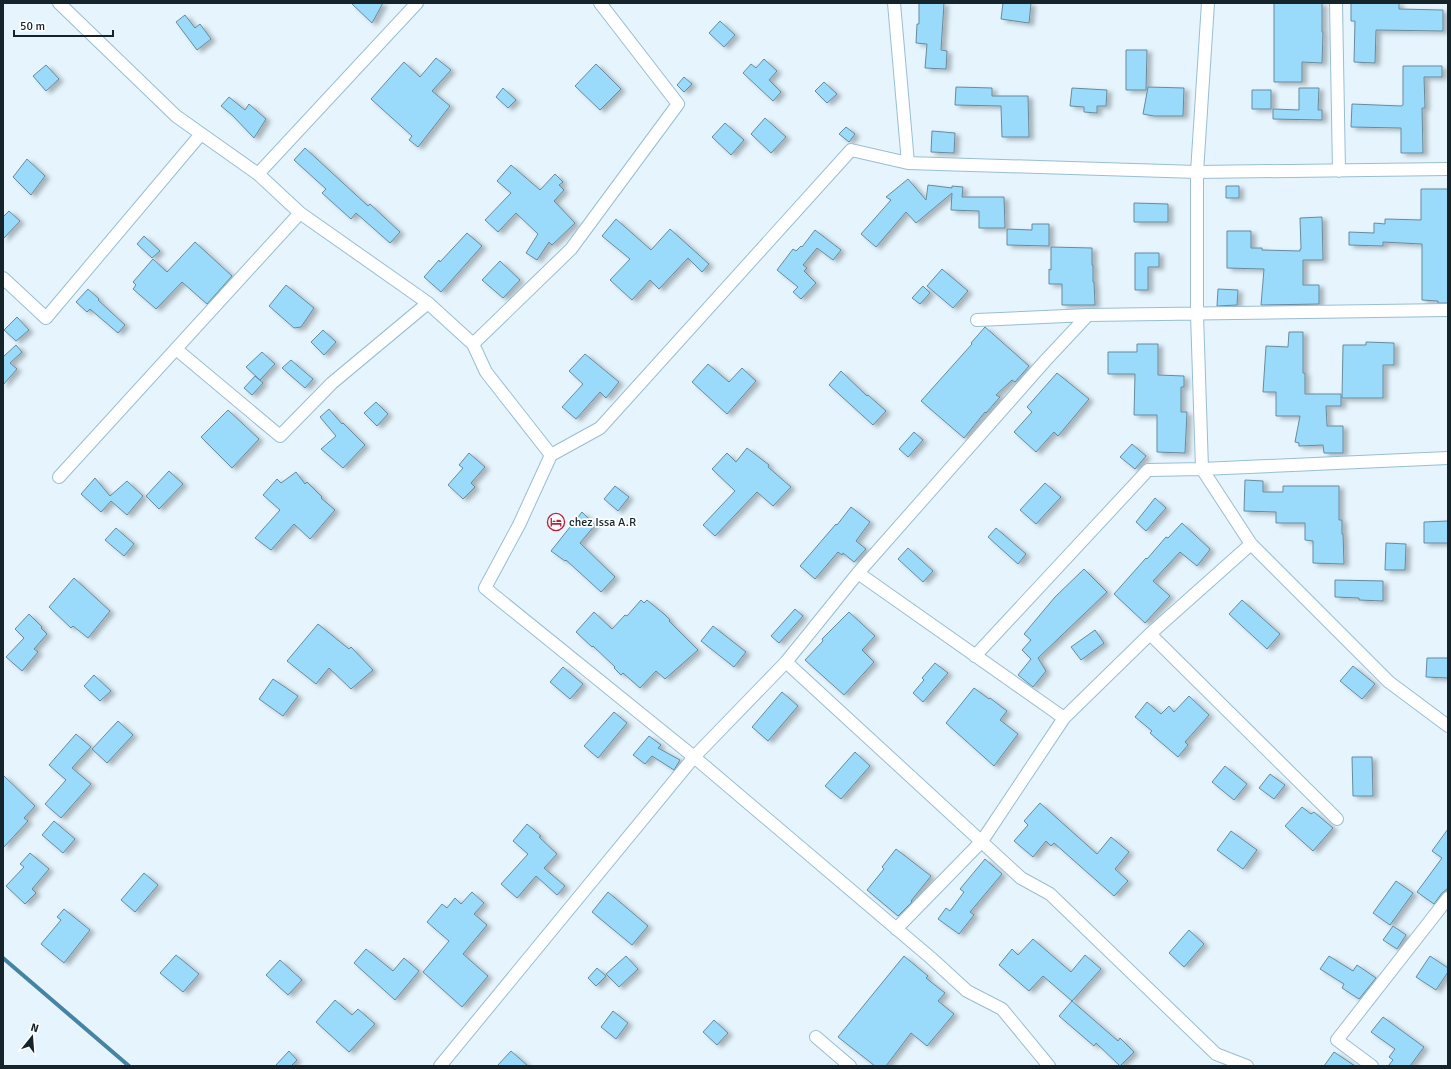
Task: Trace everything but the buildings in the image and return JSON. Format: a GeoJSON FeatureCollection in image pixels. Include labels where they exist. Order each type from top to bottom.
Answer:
{"type":"FeatureCollection","features":[{"type":"Feature","properties":{"kind":"street"},"geometry":{"type":"LineString","coordinates":[[59,3],[176,116],[258,174],[300,213],[428,303],[473,344],[486,372],[551,455]]}},
{"type":"Feature","properties":{"kind":"street"},"geometry":{"type":"LineString","coordinates":[[258,174],[417,3]]}},
{"type":"Feature","properties":{"kind":"street"},"geometry":{"type":"LineString","coordinates":[[473,344],[571,249],[678,104],[600,3]]}},
{"type":"Feature","properties":{"kind":"street"},"geometry":{"type":"LineString","coordinates":[[894,3],[908,163]]}},
{"type":"Feature","properties":{"kind":"street"},"geometry":{"type":"LineString","coordinates":[[1208,3],[1197,172],[1197,314],[1202,469],[1251,544],[1389,682],[1448,726]]}},
{"type":"Feature","properties":{"kind":"street"},"geometry":{"type":"LineString","coordinates":[[1336,3],[1339,170]]}},
{"type":"Feature","properties":{"kind":"street"},"geometry":{"type":"LineString","coordinates":[[3,278],[46,318],[201,134]]}},
{"type":"Feature","properties":{"kind":"street"},"geometry":{"type":"LineString","coordinates":[[1049,1066],[1002,1009],[967,991],[931,958],[694,757],[485,588],[519,525],[551,455],[600,428],[851,150],[908,163],[1197,172],[1448,169]]}},
{"type":"Feature","properties":{"kind":"street"},"geometry":{"type":"LineString","coordinates":[[58,477],[300,213]]}},
{"type":"Feature","properties":{"kind":"street"},"geometry":{"type":"LineString","coordinates":[[176,348],[280,436],[332,383],[428,303]]}},
{"type":"Feature","properties":{"kind":"street"},"geometry":{"type":"LineString","coordinates":[[977,320],[1088,315],[1448,310]]}},
{"type":"Feature","properties":{"kind":"street"},"geometry":{"type":"LineString","coordinates":[[440,1066],[694,757],[786,662],[858,573],[1045,361],[1088,315]]}},
{"type":"Feature","properties":{"kind":"street"},"geometry":{"type":"LineString","coordinates":[[975,656],[1148,470],[1448,458]]}},
{"type":"Feature","properties":{"kind":"street"},"geometry":{"type":"LineString","coordinates":[[896,929],[982,842],[1064,718],[1150,634],[1251,544]]}},
{"type":"Feature","properties":{"kind":"street"},"geometry":{"type":"LineString","coordinates":[[858,573],[1064,718]]}},
{"type":"Feature","properties":{"kind":"street"},"geometry":{"type":"LineString","coordinates":[[1150,634],[1337,819]]}},
{"type":"Feature","properties":{"kind":"street"},"geometry":{"type":"LineString","coordinates":[[786,662],[1022,878],[1050,894],[1216,1054],[1247,1066]]}},
{"type":"Feature","properties":{"kind":"street"},"geometry":{"type":"LineString","coordinates":[[1372,1066],[1337,1040],[1448,898]]}},
{"type":"Feature","properties":{"kind":"street"},"geometry":{"type":"LineString","coordinates":[[816,1037],[850,1066]]}},
{"type":"Feature","properties":{"kind":"waterway"},"geometry":{"type":"LineString","coordinates":[[3,958],[129,1066]]}},
{"type":"Feature","properties":{"kind":"place","name":"chez Issa A.R"},"geometry":{"type":"Point","coordinates":[556,522]}}]}
